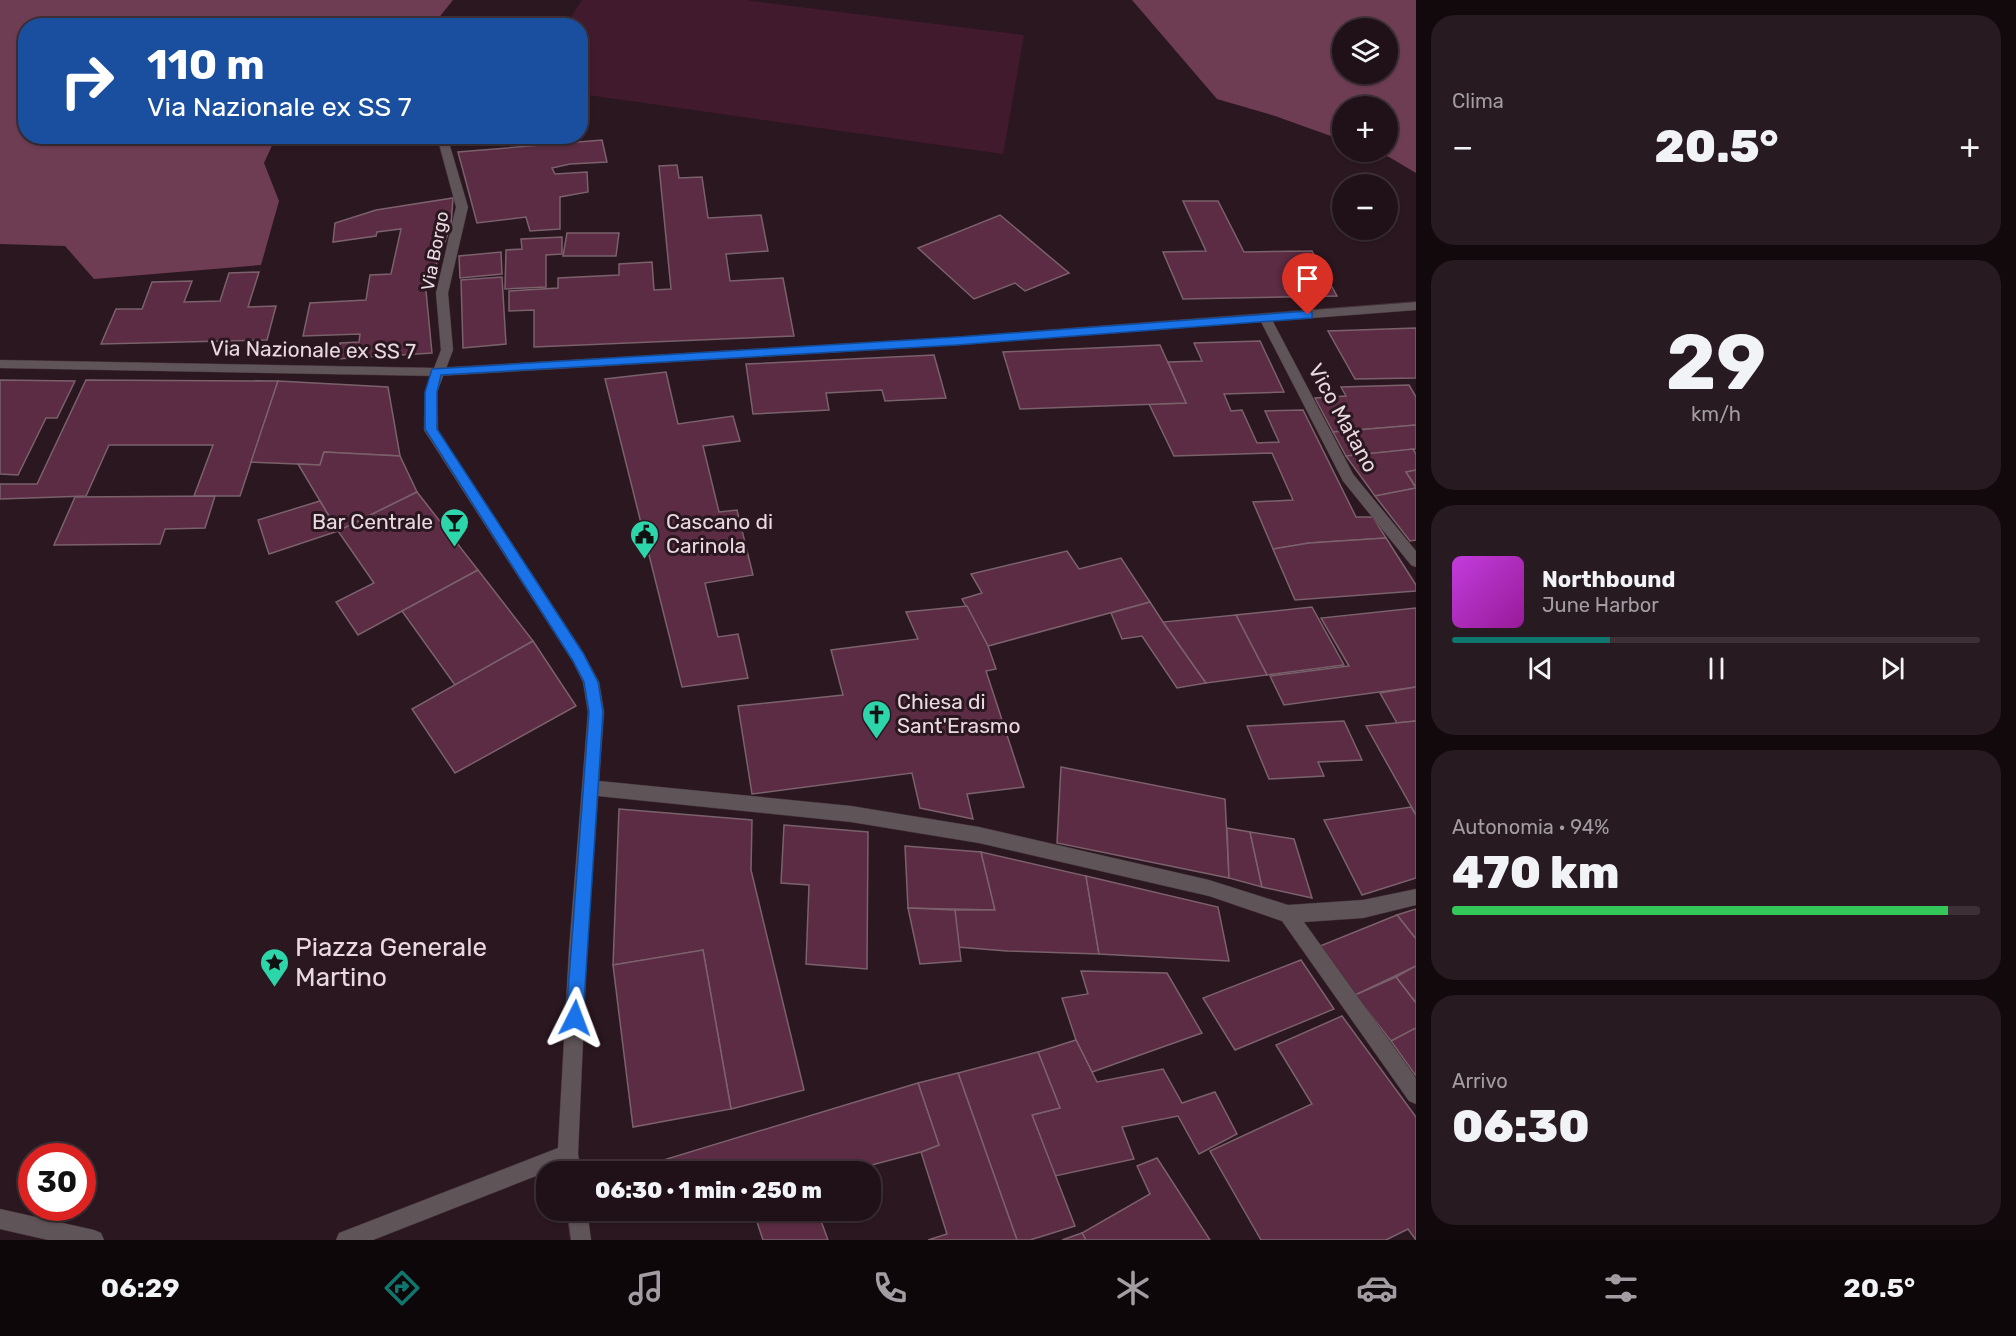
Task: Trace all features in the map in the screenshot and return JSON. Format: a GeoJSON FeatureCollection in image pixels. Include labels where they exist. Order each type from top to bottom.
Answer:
{"type":"FeatureCollection","features":[{"type":"Feature","properties":{"kind":"street","name":"Via Borgo"},"geometry":{"type":"LineString","coordinates":[[444,144],[462,207],[442,293],[447,350],[436,372],[431,392],[431,429],[578,657],[591,682],[596,712],[569,1161]]}},
{"type":"Feature","properties":{"kind":"street","name":"Via Nazionale ex SS 7"},"geometry":{"type":"LineString","coordinates":[[0,364],[436,372],[957,341],[1416,306]]}},
{"type":"Feature","properties":{"kind":"street","name":"Vico Matano"},"geometry":{"type":"LineString","coordinates":[[1265,318],[1348,477],[1416,561]]}},
{"type":"Feature","properties":{"kind":"street"},"geometry":{"type":"LineString","coordinates":[[590,788],[851,814],[979,835],[1209,888],[1288,914],[1364,909],[1416,897]]}},
{"type":"Feature","properties":{"kind":"street"},"geometry":{"type":"LineString","coordinates":[[1288,914],[1416,1094]]}},
{"type":"Feature","properties":{"kind":"street"},"geometry":{"type":"LineString","coordinates":[[346,1240],[536,1174]]}},
{"type":"Feature","properties":{"kind":"street"},"geometry":{"type":"LineString","coordinates":[[0,1219],[94,1240]]}},
{"type":"Feature","properties":{"kind":"street"},"geometry":{"type":"LineString","coordinates":[[578,1221],[581,1240]]}},
{"type":"Feature","properties":{"kind":"shaded area"},"geometry":{"type":"Polygon","coordinates":[[[0,0],[453,0],[439,18],[18,18],[18,144],[273,144],[264,163],[279,201],[261,265],[94,279],[65,246],[0,244],[0,0]]]}},
{"type":"Feature","properties":{"kind":"shaded area"},"geometry":{"type":"Polygon","coordinates":[[[582,0],[745,0],[1024,35],[1003,154],[588,95],[588,18],[570,18],[582,0]]]}},
{"type":"Feature","properties":{"kind":"shaded area"},"geometry":{"type":"Polygon","coordinates":[[[1132,0],[1416,0],[1416,173],[1397,162],[1398,96],[1332,96],[1332,136],[1217,99],[1132,0]]]}},
{"type":"Feature","properties":{"kind":"building"},"geometry":{"type":"Polygon","coordinates":[[[602,140],[607,162],[570,164],[552,168],[555,174],[587,172],[588,192],[560,197],[560,229],[530,231],[526,217],[477,223],[458,152],[554,144],[588,144],[588,141],[602,140]]]}},
{"type":"Feature","properties":{"kind":"building"},"geometry":{"type":"Polygon","coordinates":[[[677,165],[679,178],[702,177],[708,218],[761,215],[768,251],[726,254],[730,281],[783,278],[794,336],[534,347],[534,310],[509,311],[509,291],[558,288],[558,278],[619,275],[619,264],[652,262],[654,290],[671,289],[659,166],[677,165]]]}},
{"type":"Feature","properties":{"kind":"building"},"geometry":{"type":"Polygon","coordinates":[[[453,198],[451,226],[426,291],[432,353],[337,359],[340,343],[359,342],[360,334],[303,336],[310,303],[366,300],[370,275],[391,274],[401,229],[377,232],[376,236],[333,242],[335,223],[376,210],[453,198]]]}},
{"type":"Feature","properties":{"kind":"building"},"geometry":{"type":"Polygon","coordinates":[[[1183,201],[1218,201],[1244,252],[1312,251],[1337,296],[1183,299],[1163,252],[1206,251],[1183,201]]]}},
{"type":"Feature","properties":{"kind":"building"},"geometry":{"type":"Polygon","coordinates":[[[1000,215],[1069,273],[1025,291],[1015,283],[974,299],[918,248],[1000,215]]]}},
{"type":"Feature","properties":{"kind":"building"},"geometry":{"type":"Polygon","coordinates":[[[567,233],[619,233],[616,256],[563,256],[567,233]]]}},
{"type":"Feature","properties":{"kind":"building"},"geometry":{"type":"Polygon","coordinates":[[[562,237],[562,254],[546,255],[546,287],[505,289],[506,250],[522,249],[521,239],[562,237]]]}},
{"type":"Feature","properties":{"kind":"building"},"geometry":{"type":"Polygon","coordinates":[[[501,252],[502,274],[460,278],[459,256],[501,252]]]}},
{"type":"Feature","properties":{"kind":"building"},"geometry":{"type":"Polygon","coordinates":[[[259,272],[248,307],[276,306],[267,340],[101,344],[116,309],[142,309],[152,282],[192,281],[184,302],[220,301],[229,273],[259,272]]]}},
{"type":"Feature","properties":{"kind":"building"},"geometry":{"type":"Polygon","coordinates":[[[502,277],[506,344],[463,348],[461,280],[502,277]]]}},
{"type":"Feature","properties":{"kind":"building"},"geometry":{"type":"Polygon","coordinates":[[[1416,328],[1416,378],[1355,379],[1328,331],[1416,328]]]}},
{"type":"Feature","properties":{"kind":"building"},"geometry":{"type":"Polygon","coordinates":[[[1260,341],[1284,392],[1224,394],[1231,411],[1242,410],[1257,443],[1279,442],[1265,411],[1303,410],[1356,517],[1373,517],[1386,538],[1309,543],[1273,549],[1253,502],[1293,500],[1272,453],[1174,456],[1149,404],[1186,403],[1168,362],[1202,361],[1194,343],[1260,341]]]}},
{"type":"Feature","properties":{"kind":"building"},"geometry":{"type":"Polygon","coordinates":[[[1160,345],[1186,403],[1020,409],[1003,352],[1160,345]]]}},
{"type":"Feature","properties":{"kind":"building"},"geometry":{"type":"Polygon","coordinates":[[[934,355],[946,398],[885,401],[882,390],[826,393],[829,410],[753,414],[746,364],[934,355]]]}},
{"type":"Feature","properties":{"kind":"building"},"geometry":{"type":"Polygon","coordinates":[[[666,372],[678,424],[733,416],[740,441],[703,446],[719,512],[737,510],[753,575],[705,583],[718,637],[738,634],[748,678],[682,687],[605,379],[666,372]]]}},
{"type":"Feature","properties":{"kind":"building"},"geometry":{"type":"Polygon","coordinates":[[[0,380],[75,381],[57,418],[46,418],[18,475],[0,474],[0,380]]]}},
{"type":"Feature","properties":{"kind":"building"},"geometry":{"type":"Polygon","coordinates":[[[86,380],[278,381],[240,496],[194,496],[213,445],[109,445],[86,496],[0,499],[0,484],[37,484],[86,380]]]}},
{"type":"Feature","properties":{"kind":"building"},"geometry":{"type":"Polygon","coordinates":[[[278,381],[388,387],[400,456],[324,452],[320,465],[251,462],[278,381]]]}},
{"type":"Feature","properties":{"kind":"building"},"geometry":{"type":"Polygon","coordinates":[[[1409,385],[1416,397],[1416,425],[1333,432],[1315,398],[1346,396],[1341,387],[1409,385]]]}},
{"type":"Feature","properties":{"kind":"building"},"geometry":{"type":"Polygon","coordinates":[[[1416,425],[1416,449],[1346,456],[1333,432],[1416,425]]]}},
{"type":"Feature","properties":{"kind":"building"},"geometry":{"type":"Polygon","coordinates":[[[1413,449],[1416,454],[1416,470],[1406,472],[1416,488],[1375,496],[1346,456],[1413,449]]]}},
{"type":"Feature","properties":{"kind":"building"},"geometry":{"type":"Polygon","coordinates":[[[324,452],[400,456],[417,492],[338,531],[298,464],[320,465],[324,452]]]}},
{"type":"Feature","properties":{"kind":"building"},"geometry":{"type":"Polygon","coordinates":[[[1416,470],[1416,487],[1406,472],[1416,470]]]}},
{"type":"Feature","properties":{"kind":"building"},"geometry":{"type":"Polygon","coordinates":[[[1416,488],[1416,540],[1410,541],[1375,496],[1416,488]]]}},
{"type":"Feature","properties":{"kind":"building"},"geometry":{"type":"Polygon","coordinates":[[[417,492],[478,570],[358,635],[336,602],[374,583],[338,531],[417,492]]]}},
{"type":"Feature","properties":{"kind":"building"},"geometry":{"type":"Polygon","coordinates":[[[215,496],[205,528],[165,529],[160,544],[54,545],[75,497],[215,496]]]}},
{"type":"Feature","properties":{"kind":"building"},"geometry":{"type":"Polygon","coordinates":[[[320,501],[338,531],[269,554],[258,520],[320,501]]]}},
{"type":"Feature","properties":{"kind":"building"},"geometry":{"type":"Polygon","coordinates":[[[1386,538],[1416,585],[1416,591],[1295,600],[1273,549],[1309,543],[1386,538]]]}},
{"type":"Feature","properties":{"kind":"building"},"geometry":{"type":"Polygon","coordinates":[[[1067,551],[1079,569],[1121,558],[1150,602],[988,646],[962,599],[982,593],[971,574],[1067,551]]]}},
{"type":"Feature","properties":{"kind":"building"},"geometry":{"type":"Polygon","coordinates":[[[478,570],[533,641],[455,685],[402,611],[478,570]]]}},
{"type":"Feature","properties":{"kind":"building"},"geometry":{"type":"Polygon","coordinates":[[[1150,602],[1206,683],[1177,688],[1142,636],[1122,639],[1111,613],[1150,602]]]}},
{"type":"Feature","properties":{"kind":"building","name":"Chiesa di Sant'Erasmo"},"geometry":{"type":"Polygon","coordinates":[[[967,606],[988,646],[996,669],[986,671],[1024,787],[967,794],[973,819],[920,808],[912,773],[752,794],[738,706],[843,695],[831,650],[918,639],[906,612],[967,606]]]}},
{"type":"Feature","properties":{"kind":"building"},"geometry":{"type":"Polygon","coordinates":[[[1312,607],[1344,665],[1267,675],[1236,615],[1312,607]]]}},
{"type":"Feature","properties":{"kind":"building"},"geometry":{"type":"Polygon","coordinates":[[[1416,608],[1416,687],[1284,705],[1270,676],[1349,666],[1321,618],[1416,608]]]}},
{"type":"Feature","properties":{"kind":"building"},"geometry":{"type":"Polygon","coordinates":[[[1236,615],[1267,675],[1206,683],[1163,622],[1236,615]]]}},
{"type":"Feature","properties":{"kind":"building"},"geometry":{"type":"Polygon","coordinates":[[[533,641],[576,706],[455,773],[412,709],[533,641]]]}},
{"type":"Feature","properties":{"kind":"building"},"geometry":{"type":"Polygon","coordinates":[[[1416,687],[1416,721],[1397,723],[1380,693],[1416,687]]]}},
{"type":"Feature","properties":{"kind":"building"},"geometry":{"type":"Polygon","coordinates":[[[1344,721],[1362,760],[1318,762],[1324,776],[1269,779],[1247,726],[1344,721]]]}},
{"type":"Feature","properties":{"kind":"building"},"geometry":{"type":"Polygon","coordinates":[[[1416,721],[1416,815],[1366,726],[1416,721]]]}},
{"type":"Feature","properties":{"kind":"building"},"geometry":{"type":"Polygon","coordinates":[[[1061,767],[1225,799],[1229,878],[1057,843],[1061,767]]]}},
{"type":"Feature","properties":{"kind":"building"},"geometry":{"type":"Polygon","coordinates":[[[1411,807],[1416,815],[1416,878],[1362,895],[1324,820],[1411,807]]]}},
{"type":"Feature","properties":{"kind":"building"},"geometry":{"type":"Polygon","coordinates":[[[619,809],[752,820],[751,870],[804,1090],[731,1109],[703,950],[613,965],[619,809]]]}},
{"type":"Feature","properties":{"kind":"building"},"geometry":{"type":"Polygon","coordinates":[[[784,825],[868,832],[867,969],[806,964],[809,885],[781,883],[784,825]]]}},
{"type":"Feature","properties":{"kind":"building"},"geometry":{"type":"Polygon","coordinates":[[[1227,828],[1250,832],[1262,887],[1229,878],[1227,828]]]}},
{"type":"Feature","properties":{"kind":"building"},"geometry":{"type":"Polygon","coordinates":[[[1250,832],[1294,839],[1312,898],[1262,887],[1250,832]]]}},
{"type":"Feature","properties":{"kind":"building"},"geometry":{"type":"Polygon","coordinates":[[[905,846],[981,852],[995,910],[908,908],[905,846]]]}},
{"type":"Feature","properties":{"kind":"building"},"geometry":{"type":"Polygon","coordinates":[[[981,852],[1086,876],[1099,954],[957,947],[955,910],[995,910],[981,852]]]}},
{"type":"Feature","properties":{"kind":"building"},"geometry":{"type":"Polygon","coordinates":[[[1086,876],[1218,907],[1229,961],[1099,954],[1086,876]]]}},
{"type":"Feature","properties":{"kind":"building"},"geometry":{"type":"Polygon","coordinates":[[[908,908],[955,910],[961,961],[920,964],[908,908]]]}},
{"type":"Feature","properties":{"kind":"building"},"geometry":{"type":"Polygon","coordinates":[[[1416,909],[1416,939],[1397,915],[1416,909]]]}},
{"type":"Feature","properties":{"kind":"building"},"geometry":{"type":"Polygon","coordinates":[[[1397,915],[1416,939],[1416,966],[1355,995],[1320,946],[1397,915]]]}},
{"type":"Feature","properties":{"kind":"building"},"geometry":{"type":"Polygon","coordinates":[[[703,950],[731,1109],[633,1127],[613,965],[703,950]]]}},
{"type":"Feature","properties":{"kind":"building"},"geometry":{"type":"Polygon","coordinates":[[[1301,960],[1334,1009],[1235,1050],[1203,998],[1301,960]]]}},
{"type":"Feature","properties":{"kind":"building"},"geometry":{"type":"Polygon","coordinates":[[[1416,966],[1416,1003],[1396,977],[1416,966]]]}},
{"type":"Feature","properties":{"kind":"building"},"geometry":{"type":"Polygon","coordinates":[[[1081,971],[1167,973],[1202,1033],[1092,1072],[1076,1040],[1062,998],[1088,994],[1081,971]]]}},
{"type":"Feature","properties":{"kind":"building"},"geometry":{"type":"Polygon","coordinates":[[[1396,977],[1416,1003],[1416,1028],[1391,1041],[1355,995],[1396,977]]]}},
{"type":"Feature","properties":{"kind":"building"},"geometry":{"type":"Polygon","coordinates":[[[1342,1016],[1416,1117],[1416,1240],[1408,1229],[1386,1240],[1261,1240],[1210,1151],[1312,1104],[1276,1045],[1342,1016]]]}},
{"type":"Feature","properties":{"kind":"building"},"geometry":{"type":"Polygon","coordinates":[[[1416,1028],[1416,1076],[1391,1041],[1416,1028]]]}},
{"type":"Feature","properties":{"kind":"building"},"geometry":{"type":"Polygon","coordinates":[[[1076,1040],[1097,1082],[1163,1069],[1182,1103],[1215,1092],[1237,1134],[1199,1154],[1178,1116],[1122,1127],[1134,1159],[1055,1176],[1032,1115],[1060,1108],[1038,1052],[1076,1040]]]}},
{"type":"Feature","properties":{"kind":"building"},"geometry":{"type":"Polygon","coordinates":[[[1038,1052],[1060,1108],[1032,1115],[1075,1226],[1030,1240],[1017,1240],[958,1073],[1038,1052]]]}},
{"type":"Feature","properties":{"kind":"building"},"geometry":{"type":"Polygon","coordinates":[[[958,1073],[1017,1240],[928,1240],[947,1234],[921,1152],[939,1145],[918,1083],[958,1073]]]}},
{"type":"Feature","properties":{"kind":"building"},"geometry":{"type":"Polygon","coordinates":[[[918,1083],[939,1145],[881,1163],[660,1161],[918,1083]]]}},
{"type":"Feature","properties":{"kind":"building"},"geometry":{"type":"Polygon","coordinates":[[[1157,1158],[1210,1240],[1086,1240],[1082,1233],[1150,1194],[1137,1166],[1157,1158]]]}},
{"type":"Feature","properties":{"kind":"building"},"geometry":{"type":"Polygon","coordinates":[[[757,1221],[821,1221],[828,1240],[763,1240],[757,1221]]]}},
{"type":"Feature","properties":{"kind":"building"},"geometry":{"type":"Polygon","coordinates":[[[1082,1233],[1086,1240],[1062,1240],[1082,1233]]]}},
{"type":"Feature","properties":{"kind":"place","name":"Bar Centrale"},"geometry":{"type":"Point","coordinates":[454,548]}},
{"type":"Feature","properties":{"kind":"place","name":"Cascano di Carinola"},"geometry":{"type":"Point","coordinates":[645,560]}},
{"type":"Feature","properties":{"kind":"place","name":"Chiesa di Sant'Erasmo"},"geometry":{"type":"Point","coordinates":[876,740]}},
{"type":"Feature","properties":{"kind":"place","name":"Piazza Generale Martino"},"geometry":{"type":"Point","coordinates":[274,988]}},
{"type":"Feature","properties":{"kind":"route"},"geometry":{"type":"LineString","coordinates":[[575,1018],[596,712],[591,682],[578,657],[431,429],[431,392],[436,372],[957,341],[1308,315]]}}]}
